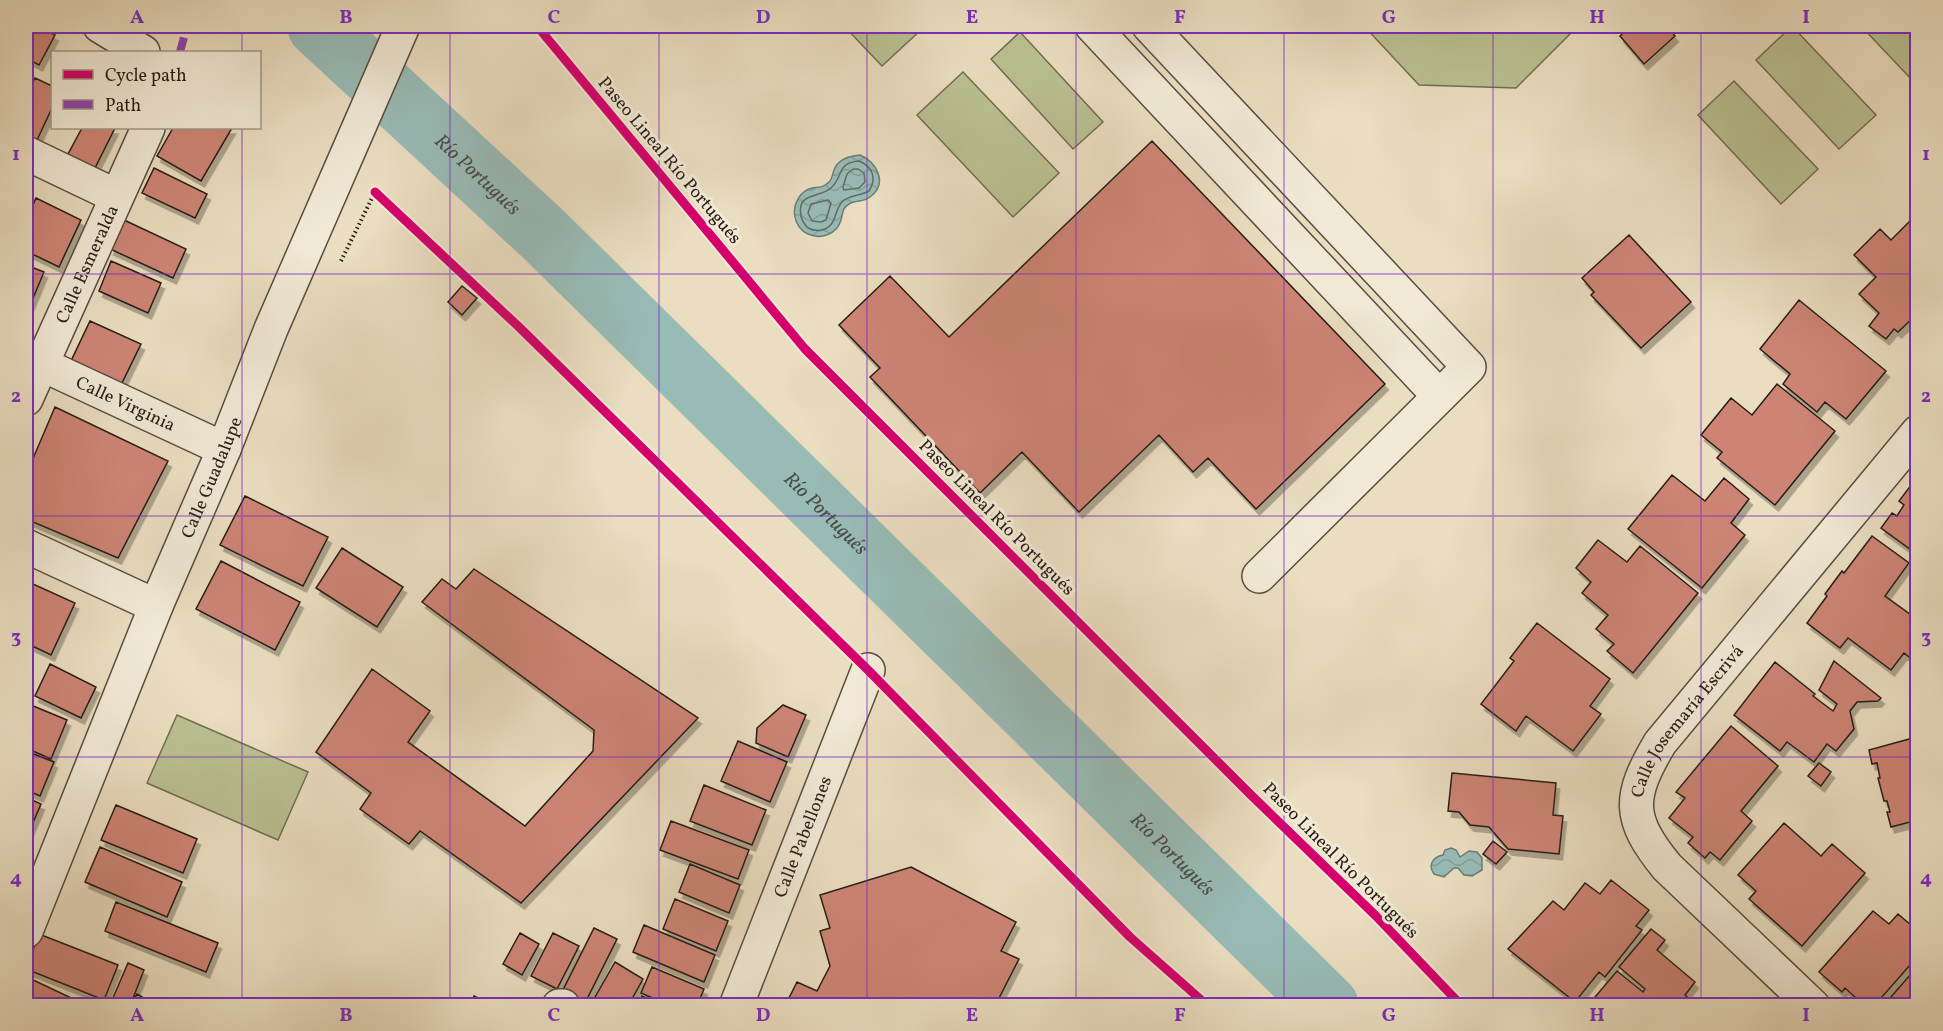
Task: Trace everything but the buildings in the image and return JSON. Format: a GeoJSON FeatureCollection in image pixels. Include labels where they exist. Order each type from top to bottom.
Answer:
{"type":"FeatureCollection","features":[{"type":"Feature","properties":{"kind":"street"},"geometry":{"type":"LineString","coordinates":[[100,26],[141,51]]}},
{"type":"Feature","properties":{"kind":"street","name":"Calle Guadalupe"},"geometry":{"type":"LineString","coordinates":[[26,931],[156,606],[224,449],[271,329],[403,26]]}},
{"type":"Feature","properties":{"kind":"street"},"geometry":{"type":"LineString","coordinates":[[1092,26],[1439,396]]}},
{"type":"Feature","properties":{"kind":"street"},"geometry":{"type":"LineString","coordinates":[[1149,26],[1469,367],[1259,576]]}},
{"type":"Feature","properties":{"kind":"street","name":"Calle Esmeralda"},"geometry":{"type":"LineString","coordinates":[[26,399],[33,360],[117,196],[148,129]]}},
{"type":"Feature","properties":{"kind":"street"},"geometry":{"type":"LineString","coordinates":[[26,153],[117,196]]}},
{"type":"Feature","properties":{"kind":"street","name":"Calle Virginia"},"geometry":{"type":"LineString","coordinates":[[33,360],[224,449]]}},
{"type":"Feature","properties":{"kind":"street","name":"Calle Josemaría Escrivá"},"geometry":{"type":"LineString","coordinates":[[1813,1005],[1667,867],[1653,850],[1641,832],[1636,809],[1638,787],[1660,743],[1917,432]]}},
{"type":"Feature","properties":{"kind":"street"},"geometry":{"type":"LineString","coordinates":[[26,546],[156,606]]}},
{"type":"Feature","properties":{"kind":"street","name":"Calle Pabellones"},"geometry":{"type":"LineString","coordinates":[[736,1005],[868,670]]}},
{"type":"Feature","properties":{"kind":"path"},"geometry":{"type":"LineString","coordinates":[[375,192],[384,200]]}},
{"type":"Feature","properties":{"kind":"green space"},"geometry":{"type":"Polygon","coordinates":[[[844,26],[921,26],[923,28],[882,66],[844,26]]]}},
{"type":"Feature","properties":{"kind":"green space"},"geometry":{"type":"Polygon","coordinates":[[[1364,26],[1578,26],[1516,88],[1419,85],[1364,26]]]}},
{"type":"Feature","properties":{"kind":"green space"},"geometry":{"type":"Polygon","coordinates":[[[1792,26],[1876,115],[1839,149],[1756,60],[1792,26]]]}},
{"type":"Feature","properties":{"kind":"green space"},"geometry":{"type":"Polygon","coordinates":[[[1861,26],[1917,26],[1917,75],[1912,80],[1861,26]]]}},
{"type":"Feature","properties":{"kind":"green space"},"geometry":{"type":"Polygon","coordinates":[[[1020,32],[1103,122],[1073,149],[991,59],[1020,32]]]}},
{"type":"Feature","properties":{"kind":"green space"},"geometry":{"type":"Polygon","coordinates":[[[963,72],[1059,173],[1013,217],[917,115],[963,72]]]}},
{"type":"Feature","properties":{"kind":"green space"},"geometry":{"type":"Polygon","coordinates":[[[1734,81],[1818,169],[1781,204],[1698,115],[1734,81]]]}},
{"type":"Feature","properties":{"kind":"green space"},"geometry":{"type":"Polygon","coordinates":[[[177,715],[308,772],[278,840],[147,783],[177,715]]]}},
{"type":"Feature","properties":{"kind":"water"},"geometry":{"type":"Polygon","coordinates":[[[860,155],[871,163],[878,173],[879,186],[876,191],[868,199],[847,206],[839,225],[832,232],[823,236],[813,236],[803,231],[796,222],[794,212],[801,195],[812,188],[827,184],[841,161],[860,155]]]}},
{"type":"Feature","properties":{"kind":"water"},"geometry":{"type":"Polygon","coordinates":[[[1451,848],[1456,850],[1460,857],[1469,851],[1477,852],[1482,858],[1482,870],[1472,876],[1464,875],[1458,868],[1454,868],[1444,877],[1434,874],[1431,865],[1434,860],[1443,855],[1445,850],[1451,848]]]}},
{"type":"Feature","properties":{"kind":"waterway","name":"Río Portugués"},"geometry":{"type":"LineString","coordinates":[[318,26],[542,233],[1328,1006]]}},
{"type":"Feature","properties":{"kind":"marked path"},"geometry":{"type":"LineString","coordinates":[[180,51],[187,26]]}},
{"type":"Feature","properties":{"kind":"cycle path","name":"Paseo Lineal Río Portugués"},"geometry":{"type":"LineString","coordinates":[[537,26],[805,349],[1251,795],[1375,915],[1462,1006]]}},
{"type":"Feature","properties":{"kind":"cycle path"},"geometry":{"type":"LineString","coordinates":[[375,192],[519,327],[868,670],[1130,937],[1208,1006]]}}]}
